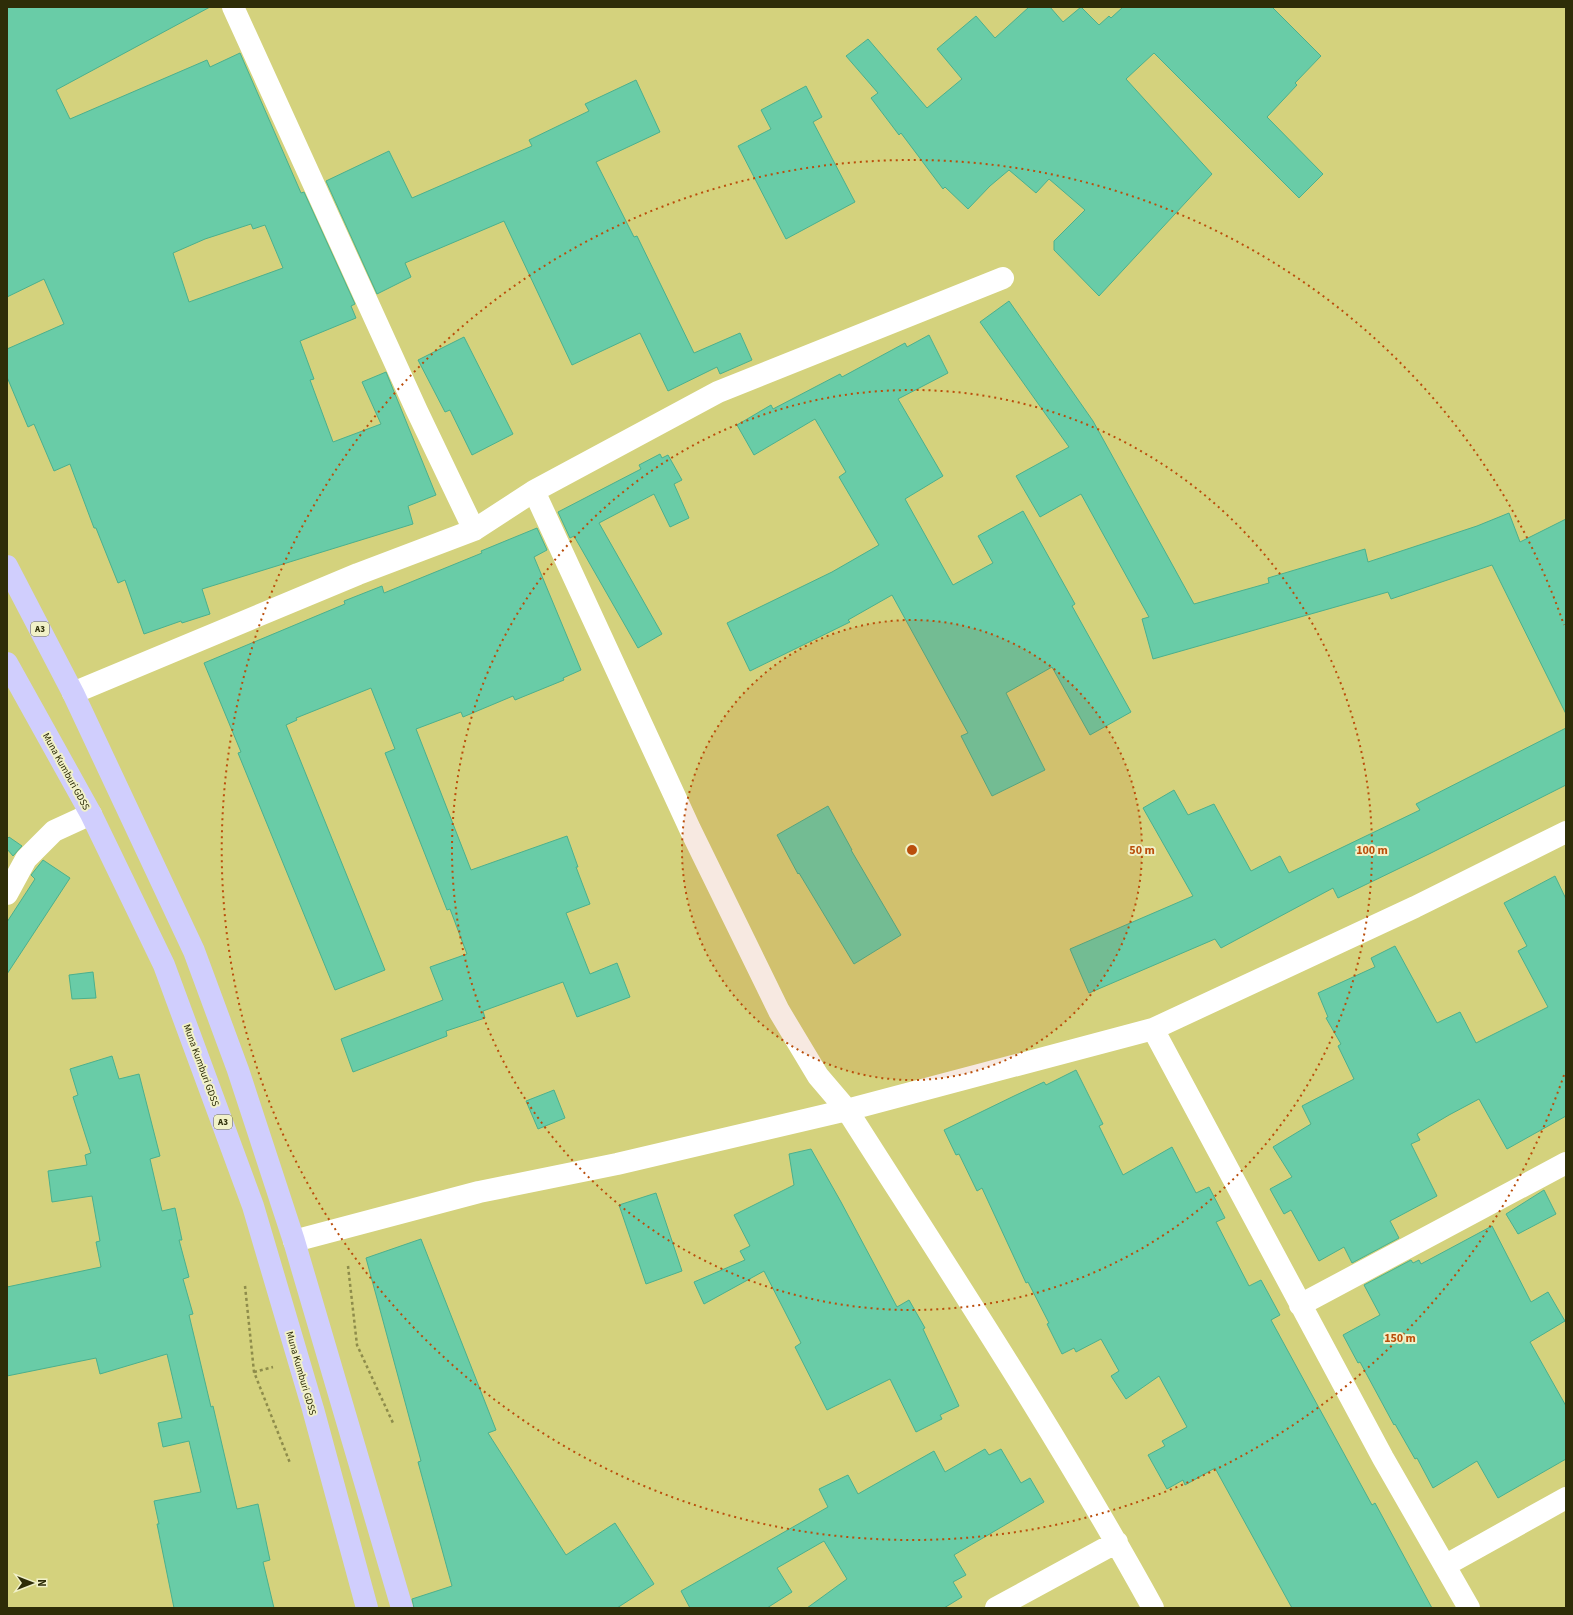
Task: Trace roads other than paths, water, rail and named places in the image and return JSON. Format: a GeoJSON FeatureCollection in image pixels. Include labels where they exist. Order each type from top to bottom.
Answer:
{"type":"FeatureCollection","features":[{"type":"Feature","properties":{"kind":"highway","name":"A3"},"geometry":{"type":"LineString","coordinates":[[7,566],[73,693],[194,951],[238,1070],[294,1241],[402,1608]]}},
{"type":"Feature","properties":{"kind":"highway","name":"A3"},"geometry":{"type":"LineString","coordinates":[[7,593],[73,693]]}},
{"type":"Feature","properties":{"kind":"highway","name":"Muna Kumburi GDSS"},"geometry":{"type":"LineString","coordinates":[[7,663],[91,814],[164,965],[253,1206],[313,1409],[367,1608]]}},
{"type":"Feature","properties":{"kind":"street"},"geometry":{"type":"LineString","coordinates":[[233,7],[417,412],[474,530]]}},
{"type":"Feature","properties":{"kind":"street"},"geometry":{"type":"LineString","coordinates":[[73,693],[358,574],[474,530],[534,491],[718,392],[1003,278]]}},
{"type":"Feature","properties":{"kind":"street"},"geometry":{"type":"LineString","coordinates":[[534,491],[690,829],[779,1011],[818,1076],[848,1110],[1029,1397],[1117,1542],[1153,1608]]}},
{"type":"Feature","properties":{"kind":"street"},"geometry":{"type":"LineString","coordinates":[[7,894],[26,859],[54,831],[91,814]]}},
{"type":"Feature","properties":{"kind":"street"},"geometry":{"type":"LineString","coordinates":[[294,1241],[479,1192],[617,1164],[848,1110],[1153,1029],[1416,907],[1566,832]]}},
{"type":"Feature","properties":{"kind":"street"},"geometry":{"type":"LineString","coordinates":[[1153,1029],[1383,1458],[1446,1564],[1469,1608]]}},
{"type":"Feature","properties":{"kind":"street"},"geometry":{"type":"LineString","coordinates":[[1300,1305],[1566,1163]]}},
{"type":"Feature","properties":{"kind":"street"},"geometry":{"type":"LineString","coordinates":[[1446,1564],[1566,1498]]}},
{"type":"Feature","properties":{"kind":"street"},"geometry":{"type":"LineString","coordinates":[[996,1608],[1117,1542]]}}]}
